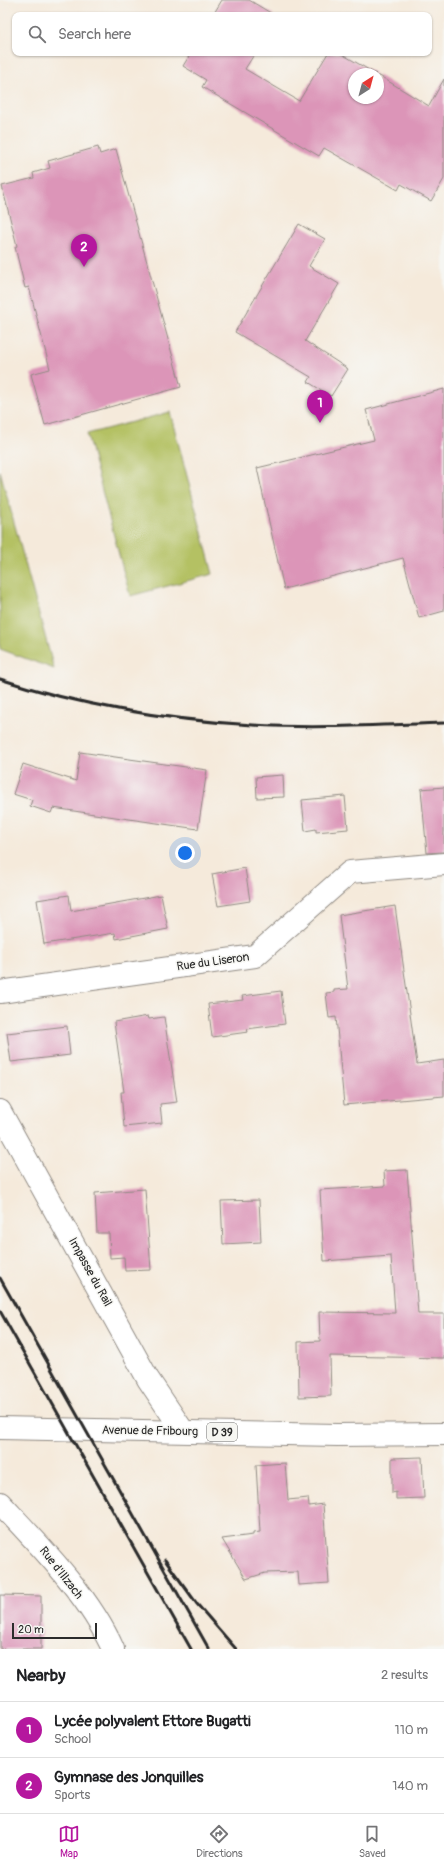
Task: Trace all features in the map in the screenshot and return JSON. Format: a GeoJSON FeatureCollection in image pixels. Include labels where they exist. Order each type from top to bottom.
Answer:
{"type":"FeatureCollection","features":[{"type":"Feature","properties":{"kind":"street","name":"Rue du Liseron"},"geometry":{"type":"LineString","coordinates":[[0,992],[255,956],[350,872],[444,864]]}},
{"type":"Feature","properties":{"kind":"street","name":"Impasse du Rail"},"geometry":{"type":"LineString","coordinates":[[0,1111],[148,1379],[183,1431]]}},
{"type":"Feature","properties":{"kind":"street","name":"Avenue de Fribourg"},"geometry":{"type":"LineString","coordinates":[[0,1428],[337,1435],[444,1434]]}},
{"type":"Feature","properties":{"kind":"street","name":"Rue d'Illzach"},"geometry":{"type":"LineString","coordinates":[[0,1503],[68,1578],[93,1615],[113,1649]]}},
{"type":"Feature","properties":{"kind":"green space"},"geometry":{"type":"Polygon","coordinates":[[[170,412],[213,574],[130,596],[87,434],[170,412]]]}},
{"type":"Feature","properties":{"kind":"green space"},"geometry":{"type":"Polygon","coordinates":[[[0,471],[54,669],[0,649],[0,471]]]}},
{"type":"Feature","properties":{"kind":"building"},"geometry":{"type":"Polygon","coordinates":[[[222,0],[249,0],[269,12],[215,12],[222,0]]]}},
{"type":"Feature","properties":{"kind":"building"},"geometry":{"type":"Polygon","coordinates":[[[189,56],[253,56],[245,69],[299,101],[326,56],[345,56],[366,68],[348,68],[348,104],[384,104],[384,79],[429,106],[444,79],[444,179],[431,201],[401,184],[398,190],[324,148],[319,156],[202,87],[206,80],[183,66],[189,56]]]}},
{"type":"Feature","properties":{"kind":"building"},"geometry":{"type":"Polygon","coordinates":[[[98,147],[100,154],[116,149],[181,387],[45,425],[31,374],[50,369],[29,287],[25,288],[15,247],[17,246],[2,186],[34,178],[33,173],[50,168],[48,161],[98,147]]]}},
{"type":"Feature","properties":{"kind":"building"},"geometry":{"type":"Polygon","coordinates":[[[299,224],[325,239],[309,266],[339,284],[305,341],[348,369],[331,396],[308,382],[311,377],[235,332],[299,224]]]}},
{"type":"Feature","properties":{"kind":"building"},"geometry":{"type":"Polygon","coordinates":[[[444,389],[444,611],[419,618],[403,558],[284,589],[257,468],[374,440],[366,410],[444,389]]]}},
{"type":"Feature","properties":{"kind":"building"},"geometry":{"type":"Polygon","coordinates":[[[80,752],[207,770],[198,829],[53,808],[51,813],[30,806],[32,800],[13,794],[23,764],[76,781],[80,752]]]}},
{"type":"Feature","properties":{"kind":"building"},"geometry":{"type":"Polygon","coordinates":[[[283,775],[284,797],[257,798],[256,777],[283,775]]]}},
{"type":"Feature","properties":{"kind":"building"},"geometry":{"type":"Polygon","coordinates":[[[444,787],[444,852],[427,853],[421,789],[444,787]]]}},
{"type":"Feature","properties":{"kind":"building"},"geometry":{"type":"Polygon","coordinates":[[[345,796],[348,829],[316,832],[316,829],[305,831],[302,800],[345,796]]]}},
{"type":"Feature","properties":{"kind":"building"},"geometry":{"type":"Polygon","coordinates":[[[245,868],[250,901],[218,906],[212,874],[245,868]]]}},
{"type":"Feature","properties":{"kind":"building"},"geometry":{"type":"Polygon","coordinates":[[[69,895],[71,911],[161,895],[168,929],[116,939],[115,933],[44,944],[37,900],[69,895]]]}},
{"type":"Feature","properties":{"kind":"building"},"geometry":{"type":"Polygon","coordinates":[[[395,906],[417,1064],[444,1060],[444,1096],[344,1105],[336,1017],[329,1018],[326,993],[334,992],[334,990],[348,989],[339,915],[395,906]]]}},
{"type":"Feature","properties":{"kind":"building"},"geometry":{"type":"Polygon","coordinates":[[[281,991],[285,1024],[247,1029],[248,1032],[212,1037],[208,1004],[243,1000],[242,996],[281,991]]]}},
{"type":"Feature","properties":{"kind":"building"},"geometry":{"type":"Polygon","coordinates":[[[148,1016],[149,1019],[164,1017],[177,1102],[160,1104],[162,1123],[124,1127],[121,1092],[124,1092],[114,1022],[148,1016]]]}},
{"type":"Feature","properties":{"kind":"building"},"geometry":{"type":"Polygon","coordinates":[[[67,1026],[70,1055],[11,1062],[7,1033],[67,1026]]]}},
{"type":"Feature","properties":{"kind":"building"},"geometry":{"type":"Polygon","coordinates":[[[407,1170],[418,1314],[444,1314],[444,1358],[330,1356],[331,1396],[299,1397],[298,1342],[320,1341],[319,1312],[395,1313],[391,1256],[324,1261],[320,1190],[385,1186],[384,1171],[407,1170]]]}},
{"type":"Feature","properties":{"kind":"building"},"geometry":{"type":"Polygon","coordinates":[[[145,1189],[151,1270],[125,1271],[124,1257],[110,1258],[109,1233],[97,1233],[95,1193],[145,1189]]]}},
{"type":"Feature","properties":{"kind":"building"},"geometry":{"type":"Polygon","coordinates":[[[259,1200],[261,1242],[223,1244],[221,1201],[259,1200]]]}},
{"type":"Feature","properties":{"kind":"building"},"geometry":{"type":"Polygon","coordinates":[[[422,1457],[424,1498],[396,1499],[396,1492],[392,1493],[392,1458],[422,1457]]]}},
{"type":"Feature","properties":{"kind":"building"},"geometry":{"type":"Polygon","coordinates":[[[285,1463],[288,1500],[308,1498],[309,1506],[323,1504],[329,1583],[299,1585],[298,1572],[265,1573],[246,1579],[222,1539],[253,1535],[253,1533],[260,1532],[256,1465],[285,1463]]]}},
{"type":"Feature","properties":{"kind":"building"},"geometry":{"type":"Polygon","coordinates":[[[0,1595],[41,1596],[41,1649],[0,1649],[0,1595]]]}},
{"type":"Feature","properties":{"kind":"railway"},"geometry":{"type":"LineString","coordinates":[[0,679],[31,689],[93,704],[189,720],[301,727],[444,723]]}},
{"type":"Feature","properties":{"kind":"railway"},"geometry":{"type":"LineString","coordinates":[[0,1278],[209,1649]]}},
{"type":"Feature","properties":{"kind":"railway"},"geometry":{"type":"LineString","coordinates":[[0,1311],[191,1649]]}},
{"type":"Feature","properties":{"kind":"railway"},"geometry":{"type":"LineString","coordinates":[[165,1560],[197,1604],[236,1649]]}},
{"type":"Feature","properties":{"kind":"place","name":"Gymnase des Jonquilles"},"geometry":{"type":"Point","coordinates":[84,267]}},
{"type":"Feature","properties":{"kind":"place","name":"Lycée polyvalent Ettore Bugatti"},"geometry":{"type":"Point","coordinates":[320,423]}}]}
